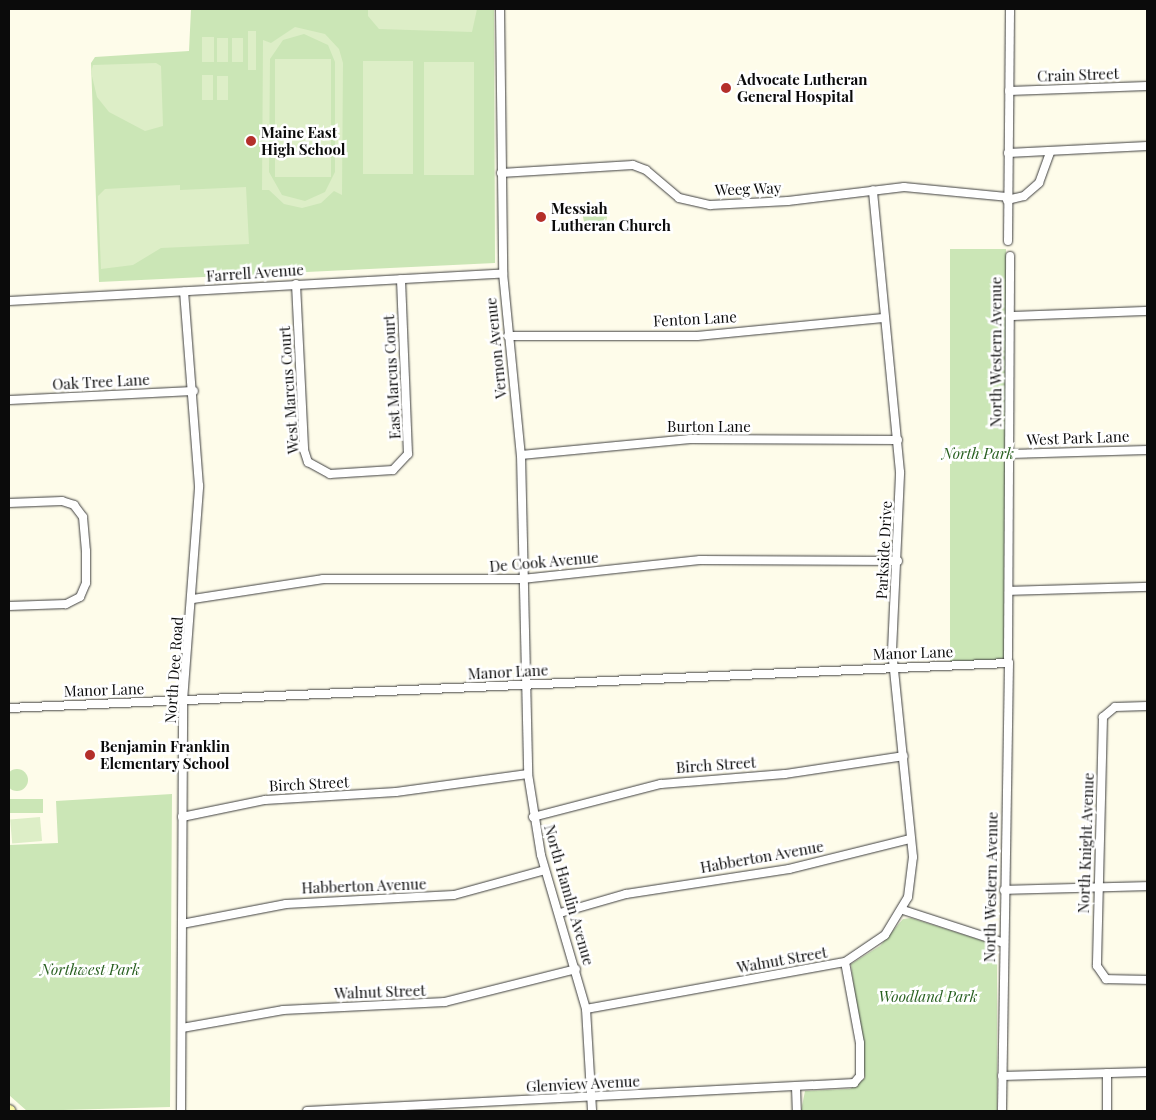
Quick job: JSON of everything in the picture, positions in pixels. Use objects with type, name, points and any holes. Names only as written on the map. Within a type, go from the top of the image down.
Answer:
[{"type":"street","name":"Vernon Avenue","points":[[500,9],[503,273],[521,455],[523,685]]},
{"type":"street","points":[[1008,241],[1010,9]]},
{"type":"street","name":"Crain Street","points":[[1009,91],[1147,86]]},
{"type":"street","points":[[1008,153],[1147,146]]},
{"type":"street","points":[[1007,198],[1024,196],[1039,183],[1050,152]]},
{"type":"street","name":"Weeg Way","points":[[501,173],[633,165],[646,170],[679,198],[710,204],[788,201],[904,187],[1007,198]]},
{"type":"street","name":"Parkside Drive","points":[[873,190],[884,318],[898,440],[898,561],[894,667],[904,756],[912,878],[903,910]]},
{"type":"street","name":"North Western Avenue","points":[[1002,1111],[1009,590],[1010,256]]},
{"type":"street","name":"Farrell Avenue","points":[[9,301],[503,273]]},
{"type":"street","name":"East Marcus Court","points":[[366,472],[393,470],[408,454],[401,279]]},
{"type":"street","name":"West Marcus Court","points":[[296,284],[308,462],[330,474],[366,472]]},
{"type":"street","name":"North Dee Road","points":[[181,1111],[183,701],[193,599],[199,486],[194,391],[184,292]]},
{"type":"street","points":[[1010,316],[1147,312]]},
{"type":"street","name":"Fenton Lane","points":[[508,336],[690,336],[884,318]]},
{"type":"street","name":"Oak Tree Lane","points":[[9,400],[194,391]]},
{"type":"street","name":"Burton Lane","points":[[521,455],[690,439],[898,440]]},
{"type":"street","name":"West Park Lane","points":[[1010,454],[1147,450]]},
{"type":"street","points":[[9,503],[62,500],[74,505],[83,517],[86,551],[86,583],[80,597],[66,604],[9,606]]},
{"type":"street","name":"De Cook Avenue","points":[[193,599],[323,580],[522,580],[700,560],[898,561]]},
{"type":"street","points":[[1009,590],[1147,587]]},
{"type":"street","name":"Manor Lane","points":[[9,708],[1008,661]]},
{"type":"street","name":"North Hamlin Avenue","points":[[523,685],[528,774],[534,817],[545,870],[560,913],[586,1009],[592,1111]]},
{"type":"street","name":"North Knight Avenue","points":[[1147,706],[1107,711],[1102,722],[1100,888],[1100,976],[1114,981],[1147,980]]},
{"type":"street","name":"Birch Street","points":[[534,817],[661,784],[785,774],[904,756]]},
{"type":"street","name":"Birch Street","points":[[182,817],[265,800],[396,792],[528,774]]},
{"type":"street","name":"Habberton Avenue","points":[[560,913],[626,894],[789,870],[910,839]]},
{"type":"street","name":"Habberton Avenue","points":[[182,924],[286,904],[454,895],[545,870]]},
{"type":"street","points":[[1004,890],[1147,886]]},
{"type":"street","points":[[903,910],[1004,943]]},
{"type":"street","name":"Walnut Street","points":[[586,1009],[845,962],[876,944],[903,910]]},
{"type":"street","name":"Glenview Avenue","points":[[307,1111],[386,1109],[796,1087],[858,1080],[860,1043],[845,962]]},
{"type":"street","name":"Walnut Street","points":[[182,1028],[283,1010],[445,1002],[576,969]]},
{"type":"street","points":[[1002,1076],[1147,1072]]},
{"type":"street","points":[[1106,1073],[1106,1111]]},
{"type":"street","points":[[796,1087],[797,1111]]},
{"type":"green space","name":"Maine East High School","points":[[191,9],[494,9],[495,263],[99,282],[91,63],[95,57],[189,51]]},
{"type":"green space","points":[[368,9],[477,9],[472,32],[379,29],[368,16]]},
{"type":"green space","points":[[295,27],[325,34],[339,49],[343,63],[342,195],[334,191],[321,203],[302,208],[284,204],[269,190],[262,190],[263,40],[271,43]],"holes":[[[304,34],[328,45],[335,62],[335,172],[325,192],[305,201],[282,195],[269,172],[270,59],[283,40]]]},
{"type":"green space","points":[[248,31],[256,31],[256,70],[248,70]]},
{"type":"green space","points":[[202,37],[214,37],[214,62],[202,62]]},
{"type":"green space","points":[[217,38],[228,38],[228,62],[217,62]]},
{"type":"green space","points":[[232,38],[243,38],[243,62],[232,62]]},
{"type":"green space","points":[[275,59],[331,59],[331,177],[275,177]]},
{"type":"green space","points":[[363,61],[413,61],[413,174],[363,174]]},
{"type":"green space","points":[[424,62],[474,62],[474,175],[424,175]]},
{"type":"green space","points":[[156,63],[161,66],[163,126],[145,131],[109,112],[97,97],[91,72],[93,65]]},
{"type":"green space","points":[[202,75],[213,75],[213,100],[202,100]]},
{"type":"green space","points":[[217,76],[228,76],[228,100],[217,100]]},
{"type":"green space","points":[[180,185],[180,190],[246,187],[249,244],[161,248],[133,265],[101,269],[98,196],[105,189]]},
{"type":"green space","points":[[595,204],[603,208],[607,216],[603,224],[595,228],[587,224],[583,216],[587,208]]},
{"type":"green space","name":"North Park","points":[[950,249],[1006,249],[1006,661],[950,661]]},
{"type":"green space","points":[[17,769],[25,772],[28,780],[25,788],[17,791],[9,788],[6,780],[9,772]]},
{"type":"green space","name":"Northwest Park","points":[[172,794],[170,1107],[27,1111],[9,1095],[9,845],[58,843],[56,801]]},
{"type":"green space","points":[[9,799],[43,799],[43,813],[9,813]]},
{"type":"green space","points":[[40,817],[42,841],[12,844],[10,820]]},
{"type":"green space","name":"Woodland Park","points":[[911,918],[990,943],[997,950],[997,1111],[801,1111],[805,1091],[850,1089],[865,1078],[851,964],[880,946],[903,919]]},
{"type":"place","name":"Advocate Lutheran General Hospital","points":[[726,88]]},
{"type":"place","name":"Maine East High School","points":[[251,141]]},
{"type":"place","name":"Messiah Lutheran Church","points":[[541,217]]},
{"type":"place","name":"Benjamin Franklin Elementary School","points":[[90,755]]}]
